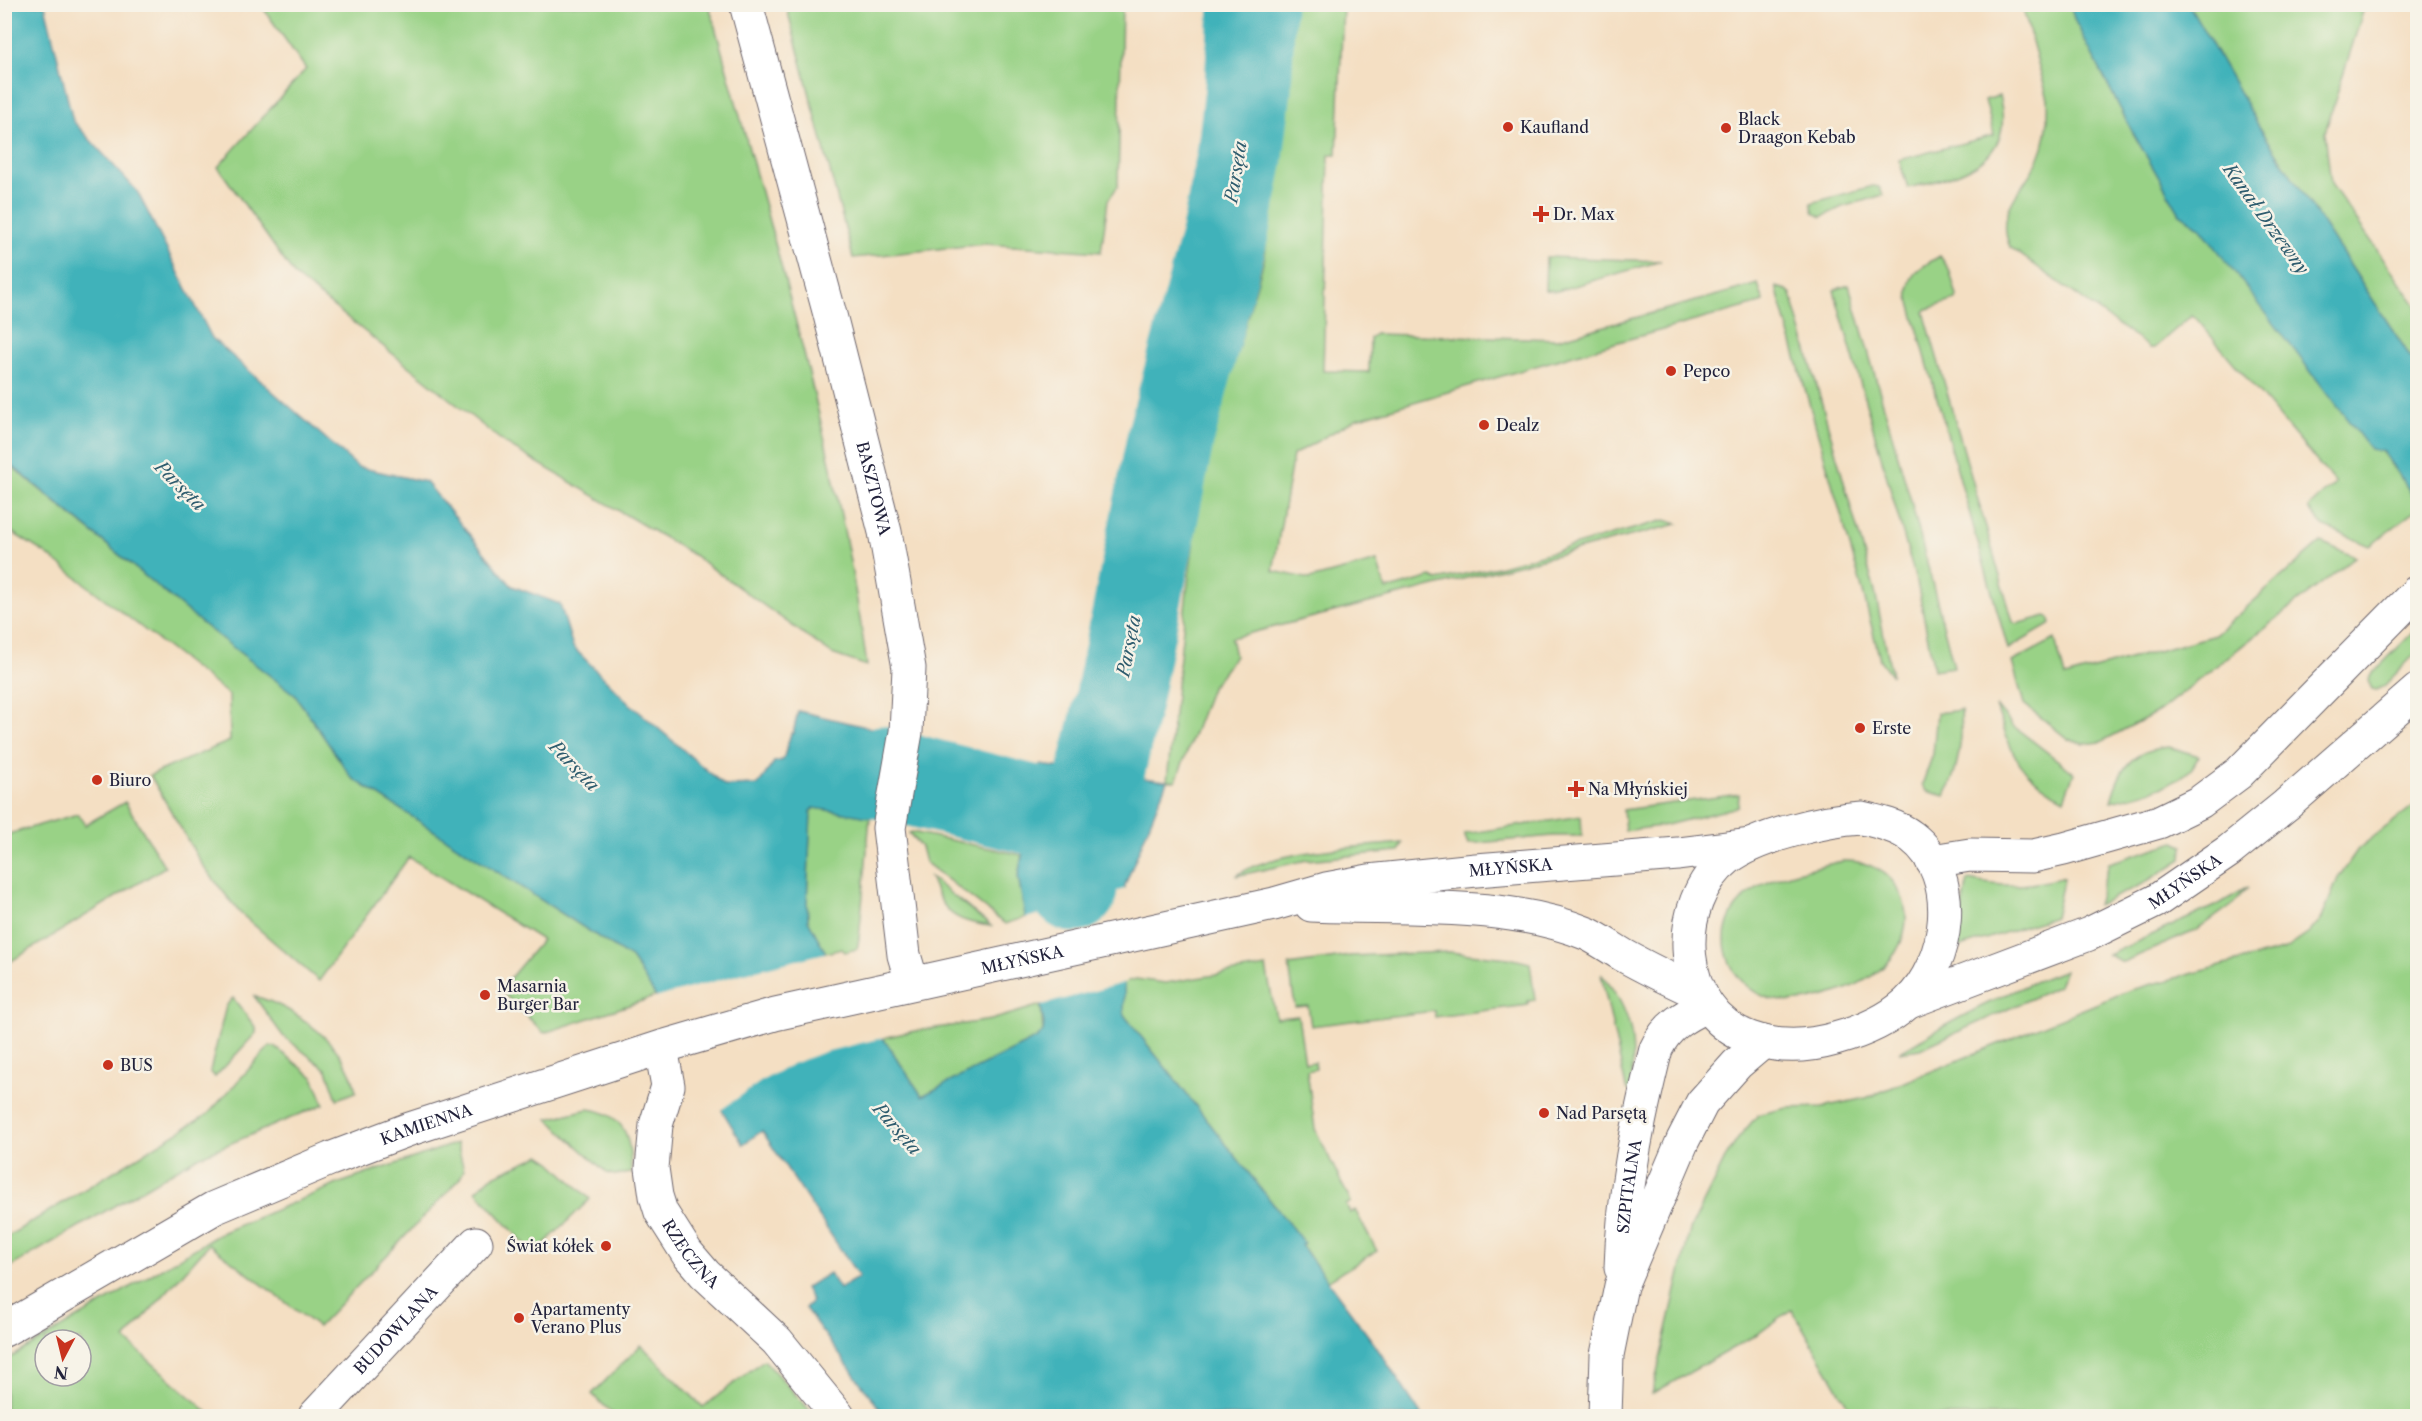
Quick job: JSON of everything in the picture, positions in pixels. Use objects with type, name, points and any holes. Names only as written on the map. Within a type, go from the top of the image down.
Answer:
[{"type":"street","name":"BASZTOWA","points":[[746,4],[829,311],[885,532],[909,668],[906,732],[889,828],[904,955],[912,982]]},
{"type":"street","points":[[1932,861],[1970,855],[2033,856],[2159,822],[2200,802],[2239,773],[2418,591]]},
{"type":"street","name":"MŁYŃSKA","points":[[1907,1003],[2089,934],[2156,902],[2229,851],[2286,805],[2418,690]]},
{"type":"street","points":[[1862,818],[1899,829],[1913,838],[1932,861],[1945,903],[1945,924],[1941,945],[1927,977],[1907,1003],[1876,1024],[1821,1043],[1802,1046],[1763,1042],[1735,1030],[1713,1012],[1704,999],[1693,976],[1688,943],[1694,911],[1707,883],[1720,866],[1750,845],[1821,824],[1842,819],[1862,818]]},
{"type":"street","name":"MŁYŃSKA","points":[[876,990],[1370,881],[1678,854],[1750,845]]},
{"type":"street","name":"MŁYŃSKA","points":[[1274,904],[1461,910],[1514,915],[1588,934],[1704,999]]},
{"type":"street","name":"KAMIENNA","points":[[4,1330],[214,1208],[330,1159],[408,1130],[663,1047],[764,1017],[876,990]]},
{"type":"street","name":"SZPITALNA","points":[[1605,1416],[1607,1355],[1621,1286],[1625,1195],[1638,1122],[1656,1049],[1661,1038],[1680,1018],[1704,999]]},
{"type":"street","name":"SZPITALNA","points":[[1621,1286],[1683,1140],[1702,1103],[1737,1064],[1763,1042]]},
{"type":"street","name":"RZECZNA","points":[[663,1047],[668,1086],[656,1125],[652,1168],[656,1196],[662,1212],[687,1253],[705,1274],[777,1341],[838,1416]]},
{"type":"street","name":"BUDOWLANA","points":[[315,1416],[476,1243]]},
{"type":"green space","points":[[261,5],[709,5],[799,333],[819,415],[838,498],[867,666],[832,654],[692,554],[506,444],[295,276],[218,167],[306,69]]},
{"type":"green space","points":[[786,5],[1122,5],[1118,186],[1108,200],[1101,252],[985,244],[853,258]]},
{"type":"green space","points":[[1286,5],[1343,5],[1337,155],[1329,155],[1323,371],[1369,372],[1370,338],[1375,334],[1558,339],[1758,284],[1764,302],[1604,346],[1356,419],[1293,455],[1273,571],[1310,579],[1377,561],[1386,590],[1431,577],[1437,580],[1498,567],[1665,520],[1678,524],[1231,638],[1235,656],[1211,688],[1176,781],[1167,781],[1187,590],[1201,490],[1217,423],[1265,256],[1282,87]]},
{"type":"green space","points":[[2022,5],[2070,5],[2075,21],[2133,133],[2180,214],[2200,227],[2382,452],[2417,501],[2417,509],[2370,546],[2323,526],[2309,510],[2309,507],[2335,483],[2195,317],[2192,315],[2154,348],[2150,348],[2010,247],[2006,234],[2008,210],[2042,151],[2048,114],[2048,99]]},
{"type":"green space","points":[[2189,5],[2365,5],[2325,132],[2331,184],[2417,306],[2417,367],[2260,128]]},
{"type":"green space","points":[[1999,96],[2003,119],[2000,137],[1991,151],[1979,163],[1963,171],[1908,188],[1899,160],[1994,135],[1985,100]]},
{"type":"green space","points":[[1873,186],[1879,187],[1883,195],[1842,207],[1822,217],[1814,213],[1811,203]]},
{"type":"green space","points":[[1940,256],[1949,269],[1957,296],[1956,300],[1924,312],[2013,622],[2017,624],[2046,616],[2049,617],[2051,624],[2008,649],[1909,299],[1912,277],[1921,268]]},
{"type":"green space","points":[[1546,257],[1661,261],[1557,291],[1545,290]]},
{"type":"green space","points":[[1849,285],[1911,501],[1954,667],[1934,670],[1918,587],[1834,290]]},
{"type":"green space","points":[[1776,287],[1787,290],[1791,294],[1875,592],[1892,676],[1880,660],[1863,592]]},
{"type":"green space","points":[[4,460],[204,625],[295,695],[352,778],[631,958],[657,996],[544,1033],[500,990],[542,940],[409,857],[319,981],[239,912],[201,863],[150,775],[230,741],[229,695],[45,553],[5,528]]},
{"type":"green space","points":[[2321,542],[2355,557],[2159,711],[2101,742],[2083,744],[2068,739],[2024,704],[2012,662],[2055,639],[2065,677],[2215,635]]},
{"type":"green space","points":[[2417,628],[2417,652],[2384,686],[2377,690],[2372,689],[2368,681],[2371,675]]},
{"type":"green space","points":[[1996,706],[2012,725],[2074,773],[2064,799],[2036,781],[2018,761]]},
{"type":"green space","points":[[1961,710],[1959,754],[1950,786],[1945,796],[1926,791],[1922,785],[1933,754],[1937,713]]},
{"type":"green space","points":[[2169,747],[2199,756],[2191,769],[2175,781],[2153,790],[2111,801],[2119,779],[2130,762],[2146,752]]},
{"type":"green space","points":[[1739,794],[1738,807],[1667,825],[1625,831],[1623,810]]},
{"type":"green space","points":[[125,802],[165,867],[5,965],[5,835],[78,814],[85,825]]},
{"type":"green space","points":[[2417,803],[2417,1416],[1854,1416],[1792,1309],[1759,1333],[1652,1394],[1690,1230],[1727,1155],[1758,1115],[1787,1108],[1822,1107],[1866,1098],[2130,990],[2286,949],[2309,933],[2322,918],[2338,878],[2358,849]]},
{"type":"green space","points":[[814,808],[870,817],[857,949],[845,952],[842,949],[826,953],[808,920],[811,811]]},
{"type":"green space","points":[[1581,816],[1582,836],[1553,836],[1468,844],[1464,834]]},
{"type":"green space","points":[[909,833],[1022,855],[1018,876],[1026,917],[1005,924],[925,862],[921,847]]},
{"type":"green space","points":[[2175,842],[2183,846],[2182,859],[2141,885],[2097,905],[2109,863]]},
{"type":"green space","points":[[1403,843],[1399,851],[1307,860],[1236,876],[1252,867],[1293,855]]},
{"type":"green space","points":[[1843,861],[1863,863],[1879,870],[1892,880],[1901,894],[1905,910],[1905,927],[1900,944],[1890,960],[1877,972],[1856,985],[1813,999],[1782,1001],[1765,997],[1750,988],[1738,977],[1725,947],[1726,931],[1731,915],[1742,900],[1763,885],[1789,874]]},
{"type":"green space","points":[[930,877],[991,926],[967,922],[951,913],[940,899]]},
{"type":"green space","points":[[2064,877],[2055,917],[1954,949],[1968,880],[2016,885]]},
{"type":"green space","points":[[2248,887],[2233,904],[2197,930],[2123,962],[2108,955],[2221,903]]},
{"type":"green space","points":[[1449,952],[1509,958],[1530,963],[1535,1000],[1528,1001],[1528,1005],[1435,1017],[1434,1011],[1311,1026],[1308,1006],[1295,1007],[1289,965],[1350,956]]},
{"type":"green space","points":[[1266,967],[1276,1018],[1298,1016],[1305,1063],[1315,1062],[1316,1069],[1307,1071],[1315,1129],[1351,1202],[1346,1205],[1350,1213],[1355,1210],[1377,1251],[1327,1281],[1301,1244],[1303,1242],[1124,1015],[1124,982],[1136,979],[1165,983]]},
{"type":"green space","points":[[2065,970],[2059,986],[1920,1049],[1899,1052],[1980,1007]]},
{"type":"green space","points":[[1601,974],[1620,1001],[1630,1028],[1633,1058],[1630,1091],[1626,1088]]},
{"type":"green space","points":[[254,996],[287,1010],[318,1031],[343,1059],[356,1092],[337,1099],[327,1070],[283,1036]]},
{"type":"green space","points":[[233,998],[256,1028],[256,1033],[215,1077],[210,1071],[226,1006]]},
{"type":"green space","points":[[1041,1005],[1043,1032],[1037,1038],[922,1096],[883,1038],[991,1020]]},
{"type":"green space","points":[[270,1046],[275,1047],[313,1077],[324,1104],[196,1158],[5,1270],[5,1238],[208,1114]]},
{"type":"green space","points":[[588,1109],[611,1116],[624,1130],[630,1150],[631,1173],[614,1175],[607,1173],[548,1119]]},
{"type":"green space","points":[[457,1143],[464,1170],[459,1180],[318,1327],[209,1244],[125,1339],[212,1416],[5,1416],[5,1361],[33,1344],[33,1388],[93,1388],[93,1328],[61,1328],[223,1232],[340,1183]]},
{"type":"green space","points":[[540,1155],[551,1162],[590,1199],[534,1254],[476,1191],[491,1177]]},
{"type":"green space","points":[[641,1345],[703,1407],[764,1360],[815,1416],[615,1416],[592,1394]]},
{"type":"water","points":[[4,5],[45,5],[73,121],[137,191],[212,338],[358,467],[426,482],[512,586],[560,604],[573,647],[629,703],[725,786],[758,785],[774,762],[783,760],[791,733],[793,734],[798,711],[884,731],[869,817],[814,808],[811,811],[808,920],[826,953],[922,1096],[1037,1038],[1043,1032],[1044,1024],[1018,876],[1041,765],[1167,781],[1125,885],[1124,1015],[1304,1243],[1301,1245],[1375,1345],[1422,1416],[885,1416],[805,1308],[812,1301],[805,1288],[829,1273],[839,1289],[859,1277],[762,1131],[743,1144],[631,958],[352,778],[295,695],[204,625],[5,460]]},
{"type":"water","name":"Kanał Drzewny","points":[[2070,5],[2189,5],[2260,128],[2417,367],[2417,501],[2383,452],[2370,449],[2200,227],[2180,214],[2133,133],[2075,21]]},
{"type":"pier","points":[[1128,888],[1127,982],[1038,1006],[1023,919]]},
{"type":"pier","points":[[829,952],[886,1037],[824,1052],[792,1064],[763,1080],[718,1112],[655,998]]},
{"type":"waterway","name":"Parsęta","points":[[1074,889],[1074,874],[1118,701],[1171,435],[1225,233],[1240,157],[1248,89],[1252,4]]},
{"type":"waterway","points":[[881,751],[1036,791]]},
{"type":"waterway","points":[[873,792],[1028,829]]},
{"type":"place","name":"Kaufland","points":[[1508,127]]},
{"type":"place","name":"Black Draagon Kebab","points":[[1726,128]]},
{"type":"place","name":"Dr. Max","points":[[1541,214]]},
{"type":"place","name":"Pepco","points":[[1671,371]]},
{"type":"place","name":"Dealz","points":[[1484,425]]},
{"type":"place","name":"Erste","points":[[1860,728]]},
{"type":"place","name":"Biuro","points":[[97,780]]},
{"type":"place","name":"Na Młyńskiej","points":[[1576,789]]},
{"type":"place","name":"Masarnia Burger Bar","points":[[485,995]]},
{"type":"place","name":"BUS","points":[[108,1065]]},
{"type":"place","name":"Nad Parsętą","points":[[1544,1113]]},
{"type":"place","name":"Świat kółek","points":[[606,1246]]},
{"type":"place","name":"Apartamenty Verano Plus","points":[[519,1318]]}]
